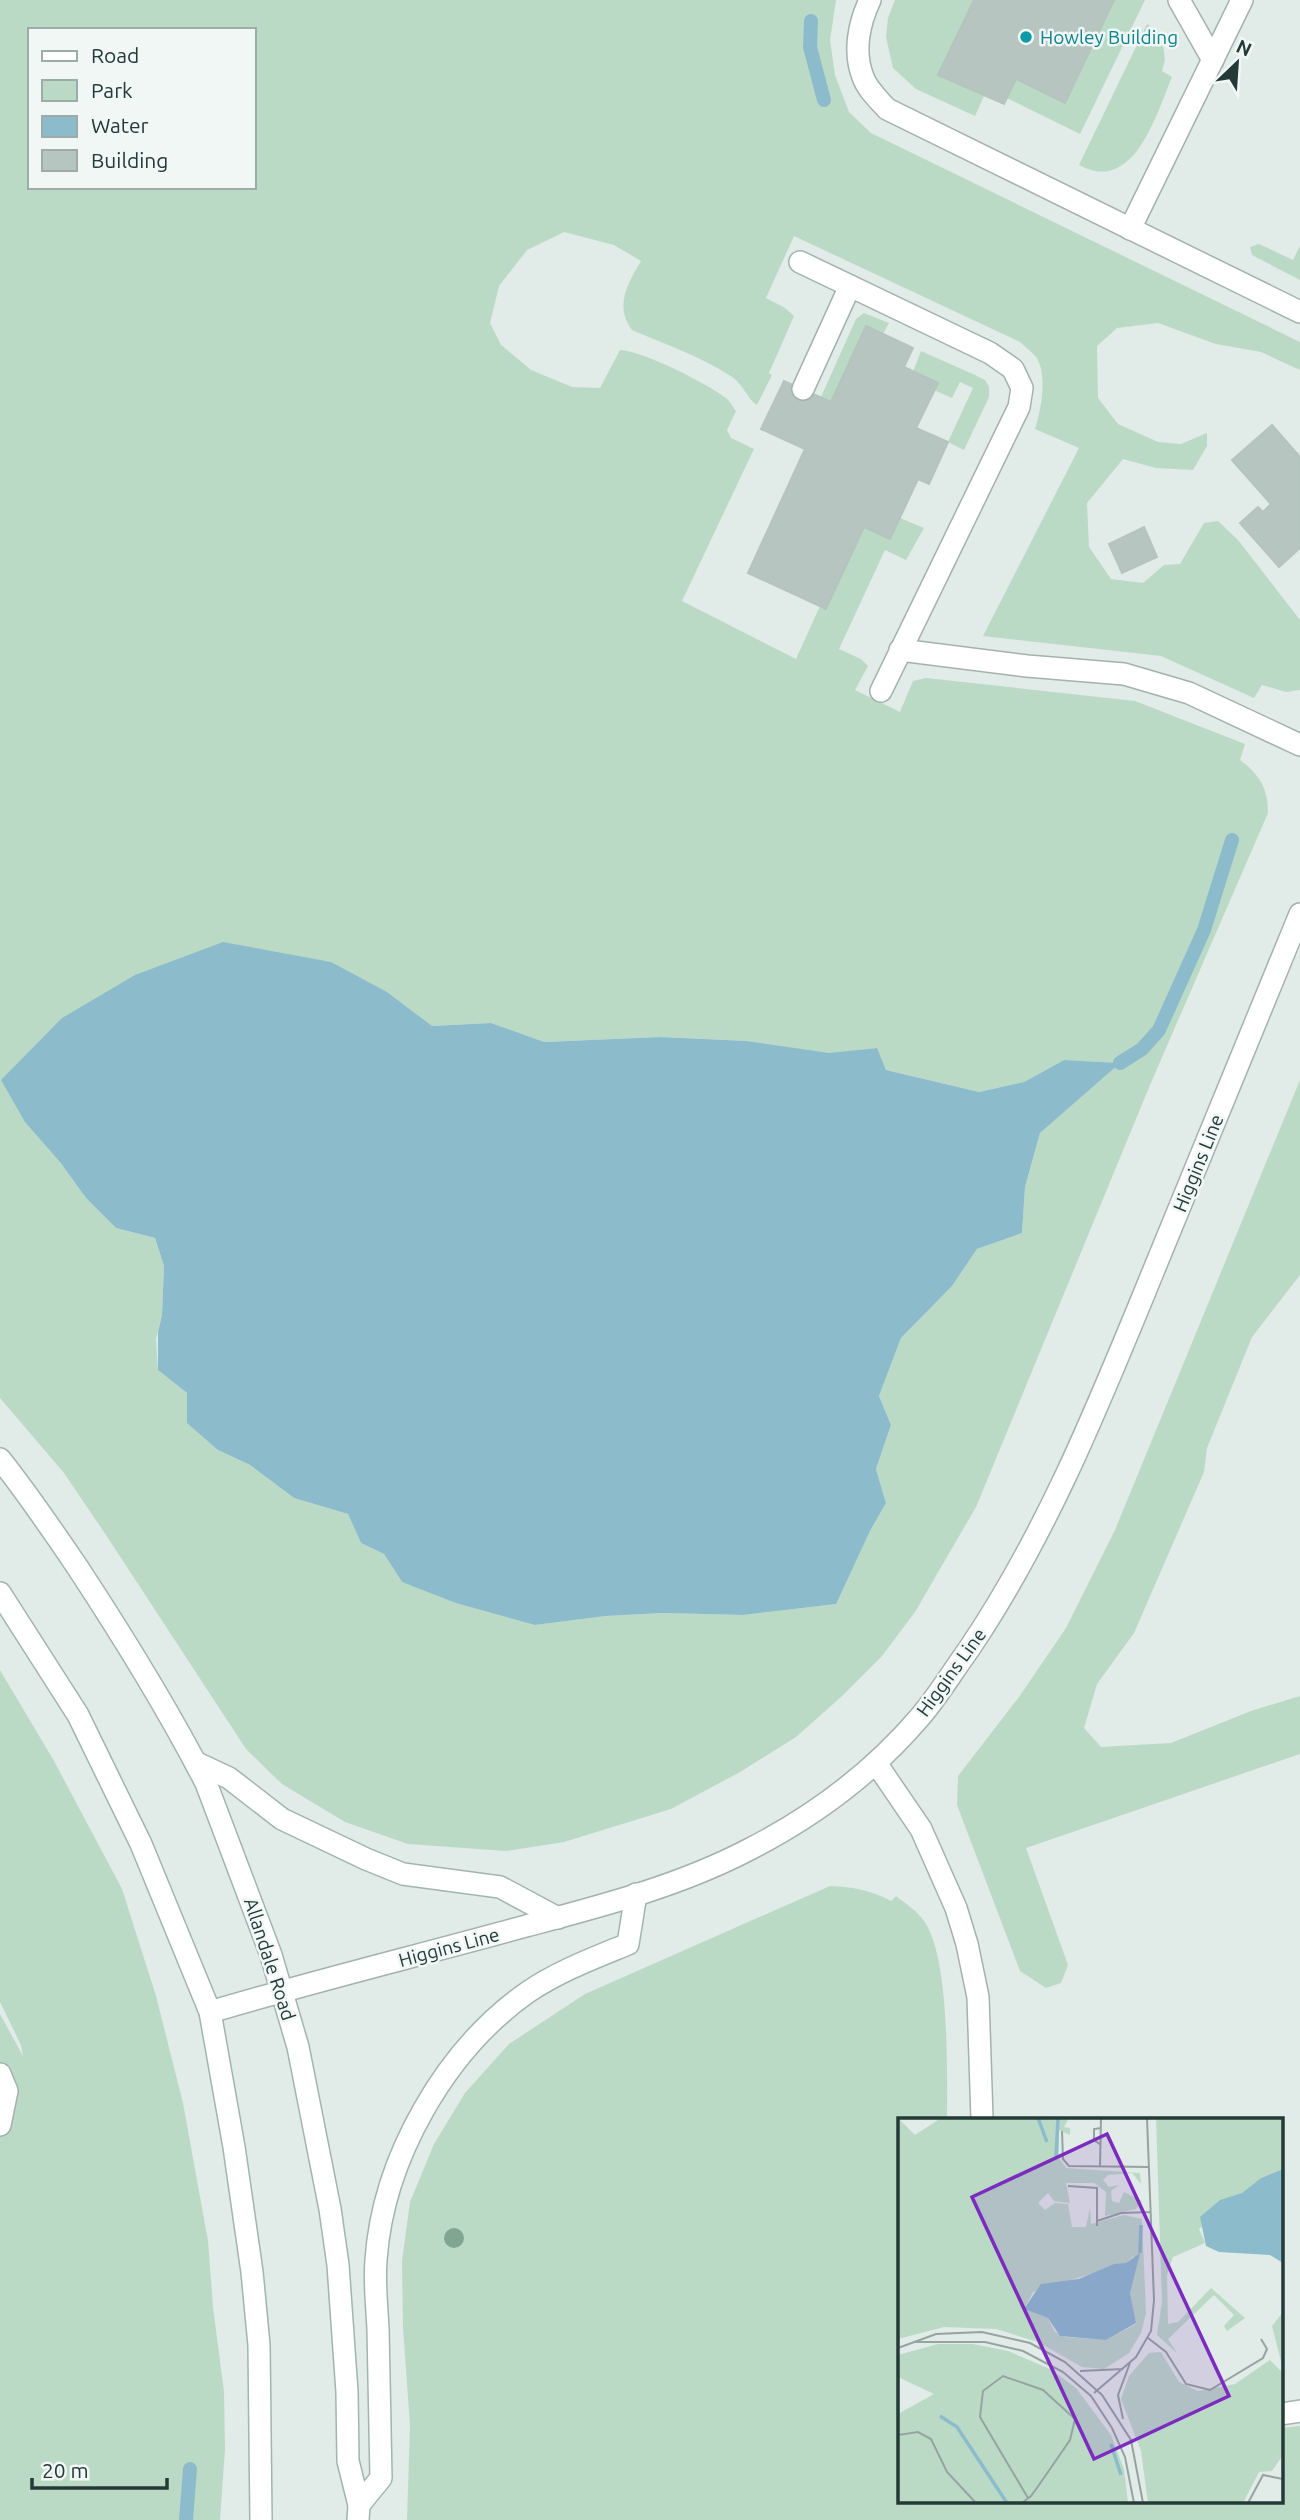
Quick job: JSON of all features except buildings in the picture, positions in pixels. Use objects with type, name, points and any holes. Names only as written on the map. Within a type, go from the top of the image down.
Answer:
[{"type":"main road","points":[[870,0],[858,29],[863,78],[887,110],[1300,312]]},
{"type":"main road","points":[[1180,0],[1213,60]]},
{"type":"main road","points":[[1130,229],[1242,0]]},
{"type":"main road","points":[[800,262],[990,353],[1013,369],[1022,388],[1019,407],[881,691]]},
{"type":"main road","points":[[803,389],[850,286]]},
{"type":"main road","points":[[901,650],[1027,666],[1124,674],[1189,694],[1300,745]]},
{"type":"main road","name":"Higgins Line","points":[[209,2012],[558,1918],[636,1895],[707,1869],[747,1851],[826,1803],[876,1763],[922,1715],[984,1627],[1033,1544],[1135,1315],[1300,914]]},
{"type":"main road","name":"Allandale Road","points":[[0,1459],[61,1543],[128,1643],[195,1762],[225,1830],[283,1992],[298,2047],[338,2265],[346,2378],[348,2461],[358,2513]]},
{"type":"main road","points":[[0,1593],[84,1727],[141,1844],[209,2012],[234,2147],[254,2296],[260,2385],[261,2520]]},
{"type":"main road","points":[[195,1762],[229,1777],[282,1819],[366,1859],[403,1874],[500,1887],[558,1918]]},
{"type":"main road","points":[[876,1763],[921,1829],[956,1908],[967,1944],[978,1997],[982,2118]]},
{"type":"main road","points":[[358,2513],[381,2478],[376,2262],[380,2225],[390,2183],[403,2153],[425,2107],[447,2071],[472,2042],[527,1993],[556,1975],[628,1944],[636,1895]]},
{"type":"main road","points":[[0,2074],[7,2091],[0,2125]]},
{"type":"main road","points":[[1282,2414],[1300,2412]]},
{"type":"green space","points":[[0,0],[836,0],[830,40],[835,75],[849,112],[871,133],[1300,342],[1300,370],[1261,352],[1216,344],[1158,323],[1117,328],[1097,346],[1098,398],[1118,424],[1158,442],[1181,444],[1207,433],[1207,446],[1193,470],[1156,468],[1123,459],[1087,503],[1089,547],[1111,579],[1143,583],[1164,565],[1180,564],[1204,523],[1218,521],[1238,540],[1300,620],[1300,690],[1286,692],[1262,685],[1254,698],[1161,656],[983,636],[1079,448],[1035,429],[1041,402],[1042,373],[1036,357],[1020,342],[794,236],[766,298],[794,316],[769,373],[772,375],[757,405],[736,380],[720,370],[632,330],[624,312],[625,295],[641,261],[614,245],[564,232],[527,250],[499,286],[490,323],[501,345],[531,370],[572,387],[600,388],[620,350],[630,352],[704,384],[726,398],[736,411],[727,430],[731,438],[754,449],[682,601],[796,659],[820,606],[827,609],[864,527],[890,539],[900,518],[924,528],[906,560],[885,550],[839,649],[861,659],[868,666],[855,690],[900,712],[913,681],[926,678],[1135,701],[1245,744],[1240,760],[1257,776],[1266,796],[1268,813],[1150,1085],[976,1507],[915,1612],[882,1656],[841,1697],[796,1737],[740,1772],[671,1809],[564,1842],[506,1851],[408,1844],[345,1822],[282,1784],[246,1749],[64,1473],[0,1398]],"holes":[[[387,992],[431,1026],[491,1023],[543,1042],[660,1037],[747,1041],[829,1054],[876,1048],[886,1070],[979,1092],[1024,1082],[1064,1060],[1119,1063],[1040,1133],[1025,1187],[1022,1233],[977,1249],[952,1286],[901,1338],[879,1396],[891,1425],[876,1469],[886,1503],[835,1604],[743,1615],[663,1613],[606,1616],[535,1625],[402,1582],[384,1554],[361,1543],[348,1514],[294,1498],[250,1465],[218,1450],[187,1393],[158,1370],[156,1339],[162,1315],[164,1266],[155,1238],[116,1228],[86,1198],[60,1162]]]},
{"type":"green space","points":[[895,0],[974,0],[938,75],[984,96],[975,116],[916,89],[893,68],[886,37],[888,18]]},
{"type":"green space","points":[[1114,0],[1145,0],[1080,134],[1007,98],[1016,79],[1065,102]]},
{"type":"green space","points":[[1147,24],[1162,37],[1165,60],[1162,71],[1172,77],[1150,129],[1128,160],[1114,169],[1098,171],[1079,165]]},
{"type":"green space","points":[[1259,244],[1293,260],[1300,246],[1300,280],[1252,255],[1250,247]]},
{"type":"green space","points":[[864,313],[889,323],[883,334],[866,326],[831,402],[821,397],[856,319]]},
{"type":"green space","points":[[921,351],[985,380],[989,387],[989,397],[964,450],[948,442],[973,388],[960,382],[952,398],[934,390],[913,372]]},
{"type":"green space","points":[[1300,1080],[1300,1275],[1252,1337],[1207,1448],[1204,1472],[1134,1633],[1097,1684],[1084,1728],[1101,1747],[1171,1743],[1251,1711],[1300,1696],[1300,1754],[1026,1848],[1068,1965],[1061,1983],[1046,1988],[1020,1971],[957,1805],[958,1776],[1019,1697],[1066,1628],[1115,1530]]},
{"type":"green space","points":[[0,1670],[54,1761],[122,1889],[156,1996],[183,2103],[208,2241],[224,2392],[225,2449],[220,2520],[0,2520],[0,2014],[23,2056],[21,2045],[0,2002]]},
{"type":"green space","points":[[830,1886],[862,1890],[891,1901],[896,1896],[924,1921],[932,1938],[943,1988],[947,2045],[947,2118],[898,2118],[898,2502],[1282,2502],[1282,2428],[1300,2426],[1300,2520],[407,2520],[410,2425],[403,2328],[402,2261],[410,2202],[434,2144],[465,2093],[509,2044],[585,1994]]},
{"type":"water","points":[[223,942],[331,962],[387,992],[432,1026],[491,1023],[544,1042],[660,1037],[747,1041],[829,1053],[877,1048],[886,1070],[979,1092],[1024,1082],[1064,1060],[1120,1063],[1040,1133],[1025,1187],[1022,1233],[977,1249],[952,1286],[901,1338],[879,1396],[891,1425],[876,1469],[886,1503],[836,1604],[743,1615],[663,1613],[606,1616],[535,1625],[456,1603],[402,1582],[384,1554],[361,1543],[348,1514],[294,1498],[250,1465],[218,1450],[187,1423],[187,1393],[158,1370],[158,1332],[162,1315],[164,1266],[155,1238],[116,1228],[86,1198],[60,1162],[25,1122],[1,1080],[62,1018],[135,975]]},
{"type":"waterway","points":[[811,21],[810,47],[824,100]]},
{"type":"waterway","points":[[1120,1063],[1142,1049],[1159,1030],[1204,930],[1232,840]]},
{"type":"waterway","points":[[186,2520],[190,2469]]},
{"type":"place","name":"Howley Building","points":[[1026,37]]}]
